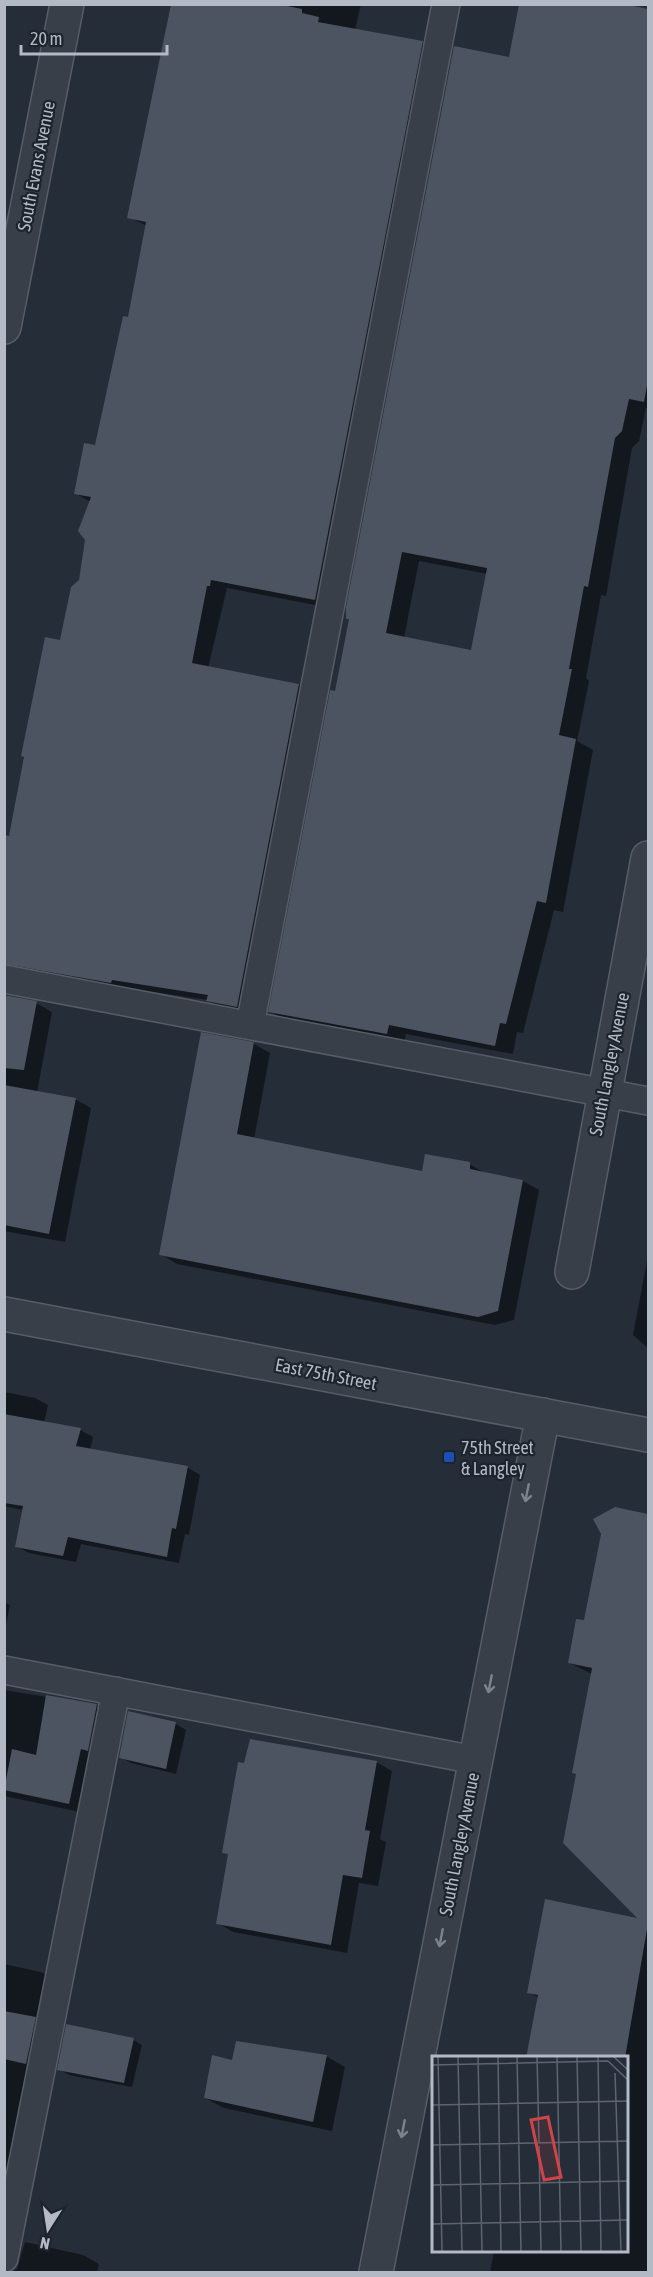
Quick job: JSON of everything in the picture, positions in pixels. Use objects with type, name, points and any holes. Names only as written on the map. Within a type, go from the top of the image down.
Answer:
[{"type":"street","name":"South Evans Avenue","points":[[4,327],[67,4]]},
{"type":"street","name":"South Langley Avenue","points":[[572,1272],[648,858]]},
{"type":"street","name":"East 75th Street","points":[[4,1314],[648,1435]]},
{"type":"street","name":"South Langley Avenue","points":[[376,2272],[543,1415]]},
{"type":"lane","points":[[250,1026],[446,4]]},
{"type":"lane","points":[[4,979],[648,1101]]},
{"type":"lane","points":[[4,1670],[475,1760]]},
{"type":"lane","points":[[4,2258],[116,1691]]},
{"type":"building","points":[[171,4],[277,4],[302,9],[302,13],[319,17],[318,22],[423,41],[315,600],[211,580],[210,586],[207,586],[192,663],[299,684],[237,1007],[206,1001],[208,995],[112,980],[111,983],[4,964],[4,835],[9,836],[24,757],[21,756],[45,637],[60,640],[71,587],[79,580],[85,540],[78,531],[91,497],[74,494],[84,443],[95,445],[123,316],[128,317],[146,222],[127,218]]},
{"type":"building","points":[[519,4],[624,4],[648,9],[648,380],[644,402],[629,399],[622,431],[615,438],[588,587],[584,586],[569,669],[572,669],[559,735],[576,739],[546,903],[537,901],[506,1024],[500,1023],[495,1046],[389,1025],[387,1034],[268,1012],[330,690],[335,691],[349,619],[346,619],[346,607],[454,46],[509,57]],"holes":[[[402,552],[487,568],[471,650],[386,633]]]},
{"type":"building","points":[[4,995],[37,1001],[24,1070],[4,1068]]},
{"type":"building","points":[[201,1032],[254,1042],[237,1134],[422,1171],[425,1154],[470,1162],[470,1169],[523,1180],[498,1311],[478,1317],[159,1255]]},
{"type":"building","points":[[4,1085],[76,1098],[49,1234],[4,1225]]},
{"type":"building","points":[[4,1414],[81,1428],[76,1446],[188,1466],[176,1529],[172,1528],[167,1557],[68,1537],[63,1556],[15,1547],[23,1506],[4,1503]]},
{"type":"building","points":[[615,1507],[648,1514],[648,1931],[647,1929],[625,2056],[526,2056],[538,1995],[527,1993],[545,1899],[637,1918],[563,1843],[576,1774],[572,1773],[592,1668],[568,1663],[576,1619],[584,1620],[601,1534],[593,1519]]},
{"type":"building","points":[[46,1695],[97,1704],[88,1751],[81,1749],[69,1804],[4,1790],[12,1749],[36,1755]]},
{"type":"building","points":[[128,1711],[176,1722],[166,1769],[119,1758]]},
{"type":"building","points":[[250,1739],[377,1761],[365,1830],[370,1831],[362,1878],[343,1875],[331,1945],[216,1924],[228,1854],[222,1853],[238,1762],[244,1763]]},
{"type":"building","points":[[4,2011],[36,2017],[26,2064],[4,2059]]},
{"type":"building","points":[[66,2024],[134,2038],[124,2083],[57,2070]]},
{"type":"building","points":[[236,2041],[327,2055],[313,2122],[204,2098],[212,2055],[232,2060]]},
{"type":"place","name":"75th Street & Langley","points":[[449,1457]]}]
